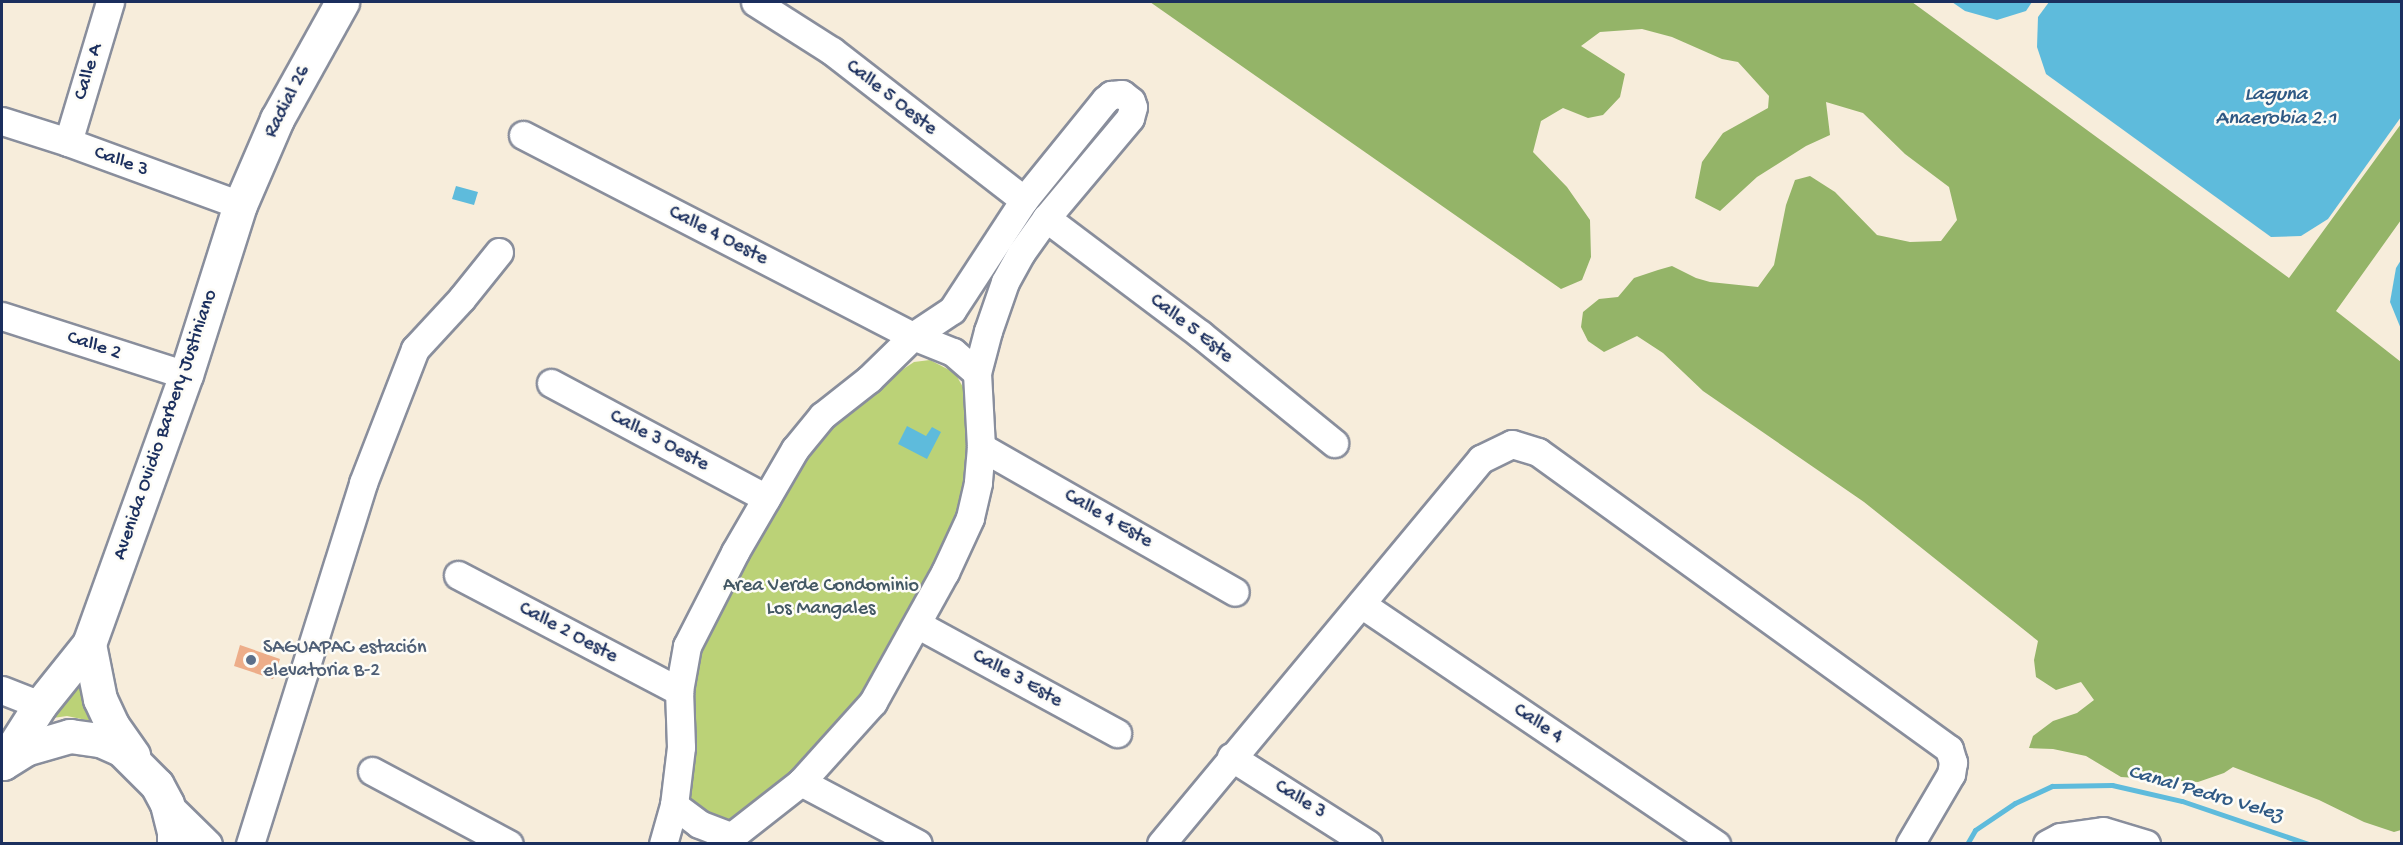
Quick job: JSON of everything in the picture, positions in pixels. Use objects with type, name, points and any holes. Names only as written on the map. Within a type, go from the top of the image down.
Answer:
[{"type":"main road","name":"Radial 26","points":[[240,206],[277,119],[342,2]]},
{"type":"main road","name":"Avenida Ovidio Barbery Justiniano","points":[[2,764],[40,705],[89,644],[186,375],[240,206]]},
{"type":"main road","points":[[89,644],[100,699],[112,725],[142,768],[157,785],[167,804],[174,843]]},
{"type":"main road","points":[[2,764],[25,749],[70,736],[100,740],[122,750],[142,768]]},
{"type":"street","name":"Calle A","points":[[68,142],[110,2]]},
{"type":"street","name":"Calle 5 Oeste","points":[[755,2],[832,51],[1024,200]]},
{"type":"street","points":[[663,843],[674,805],[681,747],[679,691],[687,646],[701,615],[795,449],[822,416],[869,378],[913,336],[952,310],[1024,200],[1105,100],[1116,94],[1127,97],[1133,107],[1130,118],[1046,218],[1021,253],[1005,282],[988,331],[977,373],[981,447],[978,483],[970,518],[959,546],[873,702],[801,782],[726,840],[699,824],[674,805]]},
{"type":"street","name":"Calle 3","points":[[2,121],[68,142],[240,206]]},
{"type":"street","name":"Calle 4 Oeste","points":[[524,135],[913,336],[953,352],[977,373]]},
{"type":"street","name":"Calle 5 Este","points":[[1046,218],[1200,334],[1334,443]]},
{"type":"street","points":[[250,843],[363,483],[415,348],[462,298],[499,252]]},
{"type":"street","points":[[952,310],[988,331]]},
{"type":"street","name":"Calle 2","points":[[3,321],[186,375]]},
{"type":"street","name":"Calle 3 Oeste","points":[[551,383],[766,498]]},
{"type":"street","points":[[1161,843],[1481,459],[1512,444],[1538,452],[1949,749],[1953,762],[1951,774],[1910,843]]},
{"type":"street","name":"Calle 4 Este","points":[[981,447],[1235,592]]},
{"type":"street","name":"Calle 2 Oeste","points":[[458,575],[679,691]]},
{"type":"street","name":"Calle 4","points":[[1361,604],[1716,843]]},
{"type":"street","name":"Calle 3 Este","points":[[917,624],[1117,734]]},
{"type":"street","points":[[2,690],[40,705]]},
{"type":"street","name":"Calle 3","points":[[1231,757],[1368,843]]},
{"type":"street","points":[[372,771],[509,843]]},
{"type":"street","points":[[801,782],[918,843]]},
{"type":"street","points":[[167,804],[208,843]]},
{"type":"street","points":[[2047,843],[2060,837],[2103,831],[2146,843]]},
{"type":"green space","points":[[1150,2],[1912,2],[2289,278],[2401,124],[2401,220],[2336,311],[2401,362],[2401,830],[2394,832],[2364,822],[2319,800],[2233,767],[2224,773],[2198,782],[2121,777],[2086,756],[2053,749],[2029,748],[2033,736],[2053,721],[2077,713],[2094,700],[2081,682],[2056,690],[2036,677],[2034,660],[2038,641],[1864,502],[1703,391],[1663,353],[1637,336],[1604,352],[1588,341],[1581,327],[1583,312],[1599,299],[1618,297],[1634,278],[1658,270],[1672,266],[1710,282],[1758,287],[1774,265],[1786,205],[1795,180],[1810,176],[1835,192],[1877,235],[1910,242],[1941,241],[1957,220],[1949,187],[1905,154],[1863,113],[1826,102],[1830,135],[1806,146],[1757,177],[1720,211],[1695,198],[1702,162],[1723,133],[1768,108],[1769,96],[1738,62],[1722,59],[1672,37],[1642,29],[1600,32],[1581,46],[1625,74],[1620,97],[1603,115],[1588,118],[1563,108],[1541,121],[1533,152],[1567,187],[1590,220],[1591,257],[1582,280],[1561,289]]},
{"type":"green space","name":"Area Verde Condominio Los Mangales","points":[[930,360],[955,373],[964,389],[969,436],[965,484],[952,526],[928,582],[855,705],[795,772],[729,822],[709,816],[690,803],[685,788],[691,690],[717,603],[798,457],[852,403],[914,362]]},
{"type":"green space","points":[[76,675],[91,721],[67,716],[46,719]]},
{"type":"water","points":[[1952,2],[2032,2],[2026,11],[1997,20],[1965,11]]},
{"type":"water","name":"Laguna Anaerobia 2.1","points":[[2049,2],[2401,2],[2401,117],[2328,219],[2301,236],[2271,237],[2046,74],[2037,47],[2038,17]]},
{"type":"water","points":[[456,186],[478,192],[474,205],[452,199]]},
{"type":"water","points":[[2401,260],[2401,329],[2390,302],[2396,268]]},
{"type":"water","points":[[907,426],[926,436],[932,427],[941,432],[927,459],[898,444]]},
{"type":"building","points":[[240,645],[280,659],[273,679],[234,666]]},
{"type":"waterway","name":"Canal Pedro Velez","points":[[1967,844],[1975,830],[2015,803],[2052,786],[2112,785],[2182,801],[2308,844]]},
{"type":"place","name":"SAGUAPAC estación elevatoria B-2","points":[[251,660]]}]
